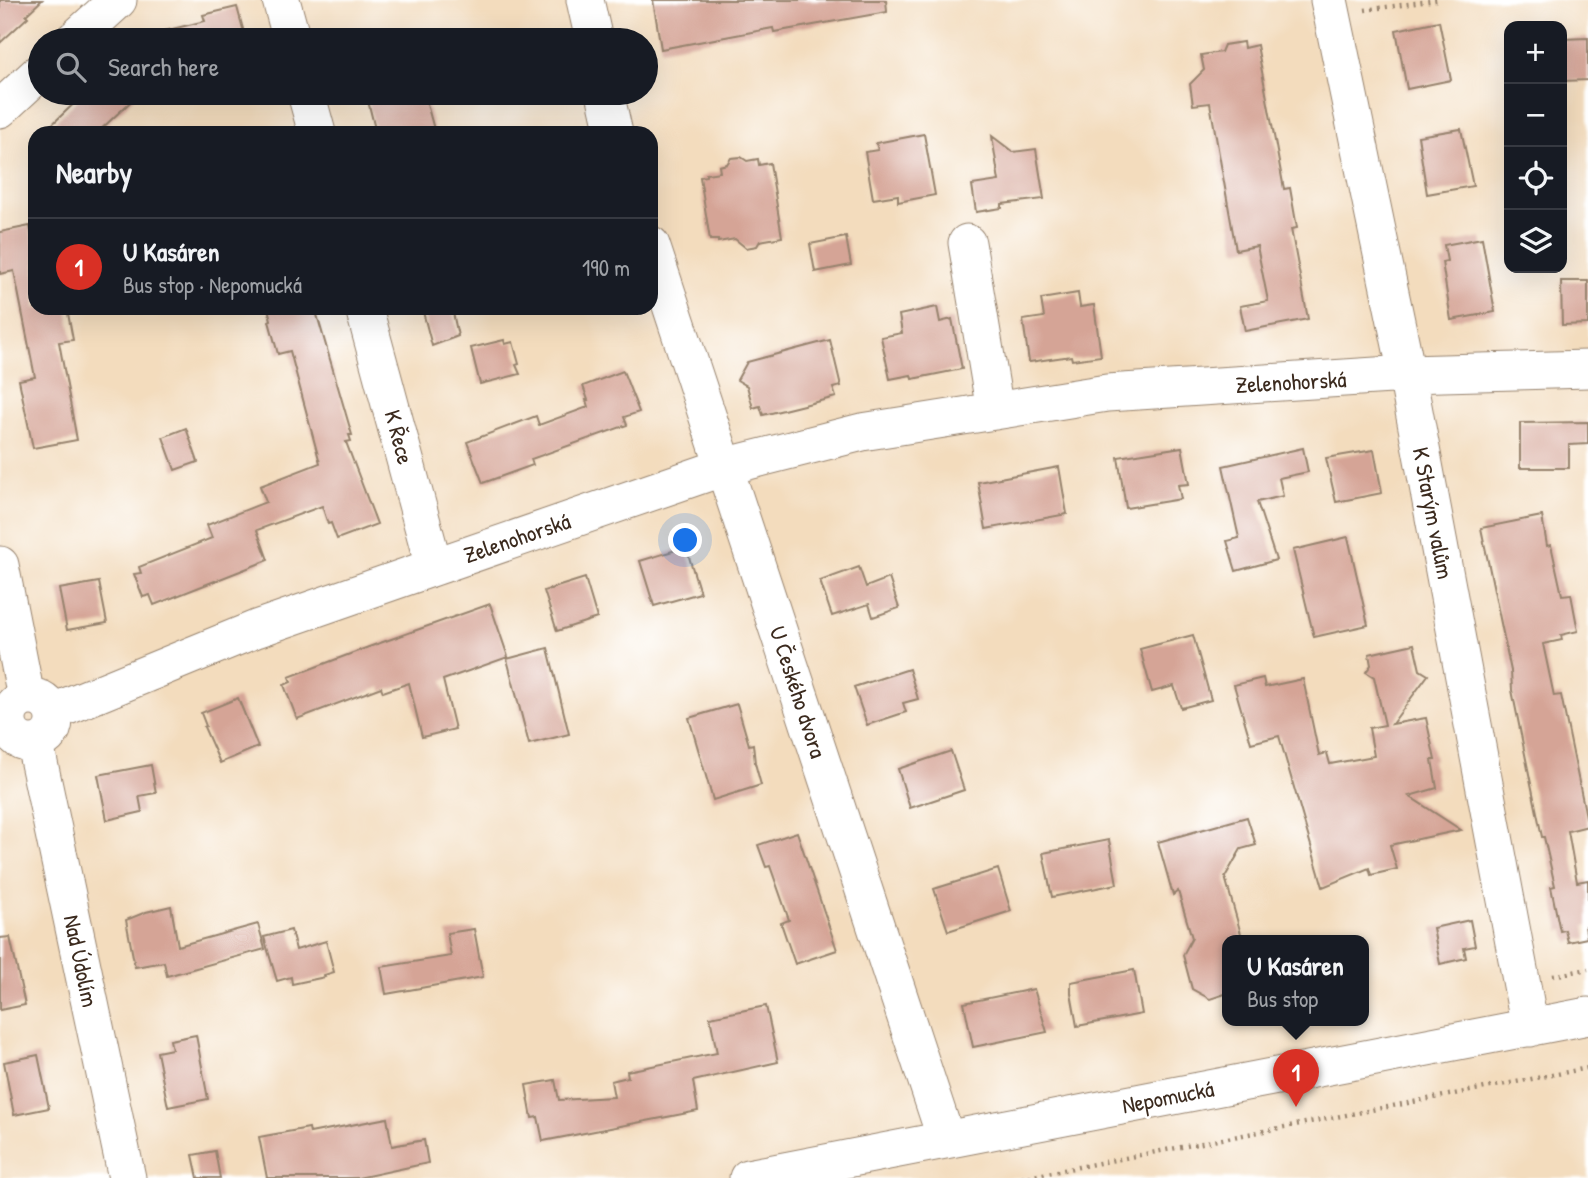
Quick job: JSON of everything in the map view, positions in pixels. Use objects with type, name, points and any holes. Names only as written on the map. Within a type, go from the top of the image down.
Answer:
[{"type":"street","points":[[87,28],[118,0]]},
{"type":"street","points":[[281,0],[289,28]]},
{"type":"street","points":[[584,0],[591,28]]},
{"type":"street","name":"K Starým valům","points":[[1344,6],[1407,374],[1530,1028]]},
{"type":"street","points":[[0,109],[28,83]]},
{"type":"street","points":[[309,105],[315,126]]},
{"type":"street","points":[[608,105],[612,126]]},
{"type":"street","points":[[967,243],[995,411]]},
{"type":"street","name":"U Českého dvora","points":[[658,266],[946,1139]]},
{"type":"street","name":"K Řece","points":[[366,315],[435,567]]},
{"type":"street","name":"Zelenohorská","points":[[40,705],[724,467],[862,432],[1107,393],[1407,374],[1588,369]]},
{"type":"street","points":[[0,565],[40,705],[14,704],[10,709],[8,723],[15,736]]},
{"type":"street","name":"Nad Údolím","points":[[15,736],[127,1178]]},
{"type":"street","name":"Nepomucká","points":[[748,1178],[1588,1016]]},
{"type":"path","points":[[1344,6],[1437,0]]},
{"type":"path","points":[[1022,1178],[1588,1068]]},
{"type":"building","points":[[0,0],[42,0],[0,43]]},
{"type":"building","points":[[653,0],[886,0],[887,12],[774,32],[773,28],[661,49]]},
{"type":"building","points":[[237,7],[243,28],[176,28],[205,21],[203,15]]},
{"type":"building","points":[[1439,21],[1451,80],[1407,89],[1396,30]]},
{"type":"building","points":[[1588,38],[1588,80],[1567,81],[1567,39]]},
{"type":"building","points":[[1243,42],[1244,48],[1257,45],[1284,189],[1290,188],[1297,228],[1291,229],[1308,319],[1245,331],[1240,306],[1268,301],[1257,246],[1236,250],[1210,103],[1193,105],[1190,84],[1204,70],[1201,55],[1221,52],[1224,45]]},
{"type":"building","points":[[72,105],[127,105],[105,126],[50,126]]},
{"type":"building","points":[[369,105],[427,105],[433,126],[374,126]]},
{"type":"building","points":[[1461,129],[1473,186],[1427,194],[1418,136]]},
{"type":"building","points":[[924,134],[935,195],[898,202],[898,195],[873,199],[865,152],[878,150],[876,143]]},
{"type":"building","points":[[992,136],[1013,152],[1036,149],[1044,199],[1002,204],[1002,208],[976,212],[972,185],[999,181]]},
{"type":"building","points":[[741,157],[747,161],[758,159],[759,165],[770,163],[782,237],[760,241],[757,246],[746,248],[735,239],[718,242],[710,240],[700,177],[720,172],[719,166],[727,164],[731,158]]},
{"type":"building","points":[[28,226],[28,315],[68,315],[73,340],[59,342],[77,440],[33,448],[19,380],[35,377],[14,271],[0,274],[0,232]]},
{"type":"building","points":[[846,237],[851,265],[815,272],[810,244]]},
{"type":"building","points":[[1482,238],[1495,312],[1451,320],[1442,262],[1447,261],[1444,245]]},
{"type":"building","points":[[1561,281],[1588,281],[1588,324],[1562,325]]},
{"type":"building","points":[[1078,293],[1080,307],[1094,305],[1101,356],[1072,360],[1071,356],[1029,362],[1023,320],[1044,317],[1041,299]]},
{"type":"building","points":[[937,307],[940,322],[952,319],[962,369],[912,379],[911,375],[890,379],[881,337],[902,333],[899,315]]},
{"type":"building","points":[[270,315],[317,315],[352,435],[349,435],[351,441],[346,442],[377,524],[337,539],[322,506],[257,530],[268,560],[154,605],[150,595],[143,597],[134,574],[141,573],[139,567],[212,538],[207,525],[266,502],[260,486],[320,463],[290,351],[278,354],[269,321]]},
{"type":"building","points":[[424,315],[454,315],[458,336],[432,346]]},
{"type":"building","points":[[504,340],[505,344],[513,342],[520,374],[480,384],[471,348]]},
{"type":"building","points":[[830,340],[841,386],[833,388],[836,397],[763,415],[760,406],[753,408],[747,386],[737,380],[747,362]]},
{"type":"building","points":[[623,371],[639,412],[624,417],[627,425],[531,459],[533,465],[483,483],[467,442],[536,416],[539,425],[588,407],[583,386]]},
{"type":"building","points":[[1588,422],[1588,444],[1569,445],[1569,468],[1520,468],[1520,423]]},
{"type":"building","points":[[186,428],[198,462],[175,470],[163,437]]},
{"type":"building","points":[[1182,447],[1189,484],[1178,485],[1181,499],[1126,508],[1118,457]]},
{"type":"building","points":[[1303,448],[1308,472],[1279,478],[1283,496],[1257,502],[1276,560],[1236,571],[1227,541],[1239,538],[1223,466]]},
{"type":"building","points":[[1374,450],[1382,493],[1336,502],[1326,458]]},
{"type":"building","points":[[1059,467],[1067,514],[986,529],[978,482]]},
{"type":"building","points":[[1542,516],[1547,546],[1551,545],[1562,595],[1571,594],[1578,631],[1561,635],[1562,640],[1543,644],[1554,696],[1561,695],[1588,826],[1568,831],[1577,882],[1588,880],[1588,925],[1585,926],[1587,938],[1568,942],[1565,930],[1560,931],[1551,887],[1555,886],[1542,837],[1481,528]]},
{"type":"building","points":[[1348,537],[1368,625],[1314,637],[1293,550]]},
{"type":"building","points":[[686,547],[700,593],[654,606],[640,561]]},
{"type":"building","points":[[859,567],[866,587],[889,578],[899,608],[873,617],[869,604],[832,616],[820,581]]},
{"type":"building","points":[[585,578],[597,618],[557,631],[544,591]]},
{"type":"building","points":[[99,582],[107,623],[67,630],[59,589]]},
{"type":"building","points":[[490,604],[508,657],[443,680],[455,729],[422,737],[409,683],[383,692],[381,687],[297,719],[284,685],[291,682],[289,677]]},
{"type":"building","points":[[1193,635],[1211,700],[1181,708],[1174,686],[1152,692],[1140,649]]},
{"type":"building","points":[[1414,644],[1420,670],[1428,675],[1392,724],[1426,718],[1435,760],[1432,760],[1437,788],[1409,796],[1461,830],[1390,845],[1397,869],[1371,875],[1369,868],[1323,887],[1279,736],[1251,743],[1234,685],[1263,678],[1265,687],[1303,679],[1319,755],[1327,753],[1330,764],[1374,756],[1369,728],[1385,725],[1374,677],[1366,672],[1371,665],[1369,654]]},
{"type":"building","points":[[548,648],[569,734],[529,744],[507,659]]},
{"type":"building","points":[[909,669],[918,699],[903,703],[906,712],[867,725],[854,687]]},
{"type":"building","points":[[238,698],[258,747],[220,763],[204,727],[206,726],[201,713]]},
{"type":"building","points":[[737,704],[749,745],[753,744],[761,785],[713,800],[689,718]]},
{"type":"building","points":[[951,751],[964,790],[910,808],[898,769]]},
{"type":"building","points":[[151,765],[156,793],[139,796],[142,812],[107,820],[98,775]]},
{"type":"building","points":[[1247,817],[1256,845],[1241,849],[1225,877],[1241,935],[1222,935],[1222,995],[1210,999],[1192,989],[1183,955],[1192,938],[1178,891],[1173,895],[1158,842]]},
{"type":"building","points":[[797,832],[837,950],[795,964],[781,923],[789,920],[770,866],[766,867],[758,845]]},
{"type":"building","points":[[1109,840],[1117,884],[1052,897],[1043,853]]},
{"type":"building","points":[[998,869],[1011,911],[948,931],[934,889]]},
{"type":"building","points":[[171,906],[178,946],[258,924],[265,949],[167,976],[164,962],[135,967],[126,920]]},
{"type":"building","points":[[1470,920],[1475,946],[1464,948],[1466,958],[1440,964],[1433,928]]},
{"type":"building","points":[[474,929],[483,977],[386,994],[381,967],[451,956],[447,933]]},
{"type":"building","points":[[291,930],[296,950],[326,941],[334,972],[324,975],[325,977],[292,984],[291,977],[277,981],[264,937]]},
{"type":"building","points":[[10,937],[25,1005],[0,1010],[0,938]]},
{"type":"building","points":[[1134,970],[1142,1014],[1077,1026],[1071,982]]},
{"type":"building","points":[[1034,989],[1047,1032],[973,1047],[964,1003]]},
{"type":"building","points":[[766,1006],[778,1062],[693,1081],[698,1111],[543,1141],[538,1117],[532,1118],[526,1085],[555,1080],[559,1100],[614,1097],[611,1081],[628,1077],[627,1071],[717,1053],[710,1017]]},
{"type":"building","points":[[196,1035],[208,1099],[168,1107],[157,1052],[172,1049],[170,1040]]},
{"type":"building","points":[[38,1055],[49,1108],[14,1115],[4,1062]]},
{"type":"building","points":[[387,1118],[392,1146],[424,1140],[428,1163],[358,1178],[267,1178],[259,1137],[309,1128],[310,1133]]},
{"type":"building","points":[[215,1151],[220,1178],[198,1178],[193,1155]]},
{"type":"place","name":"U Kasáren","points":[[1296,1107]]}]
